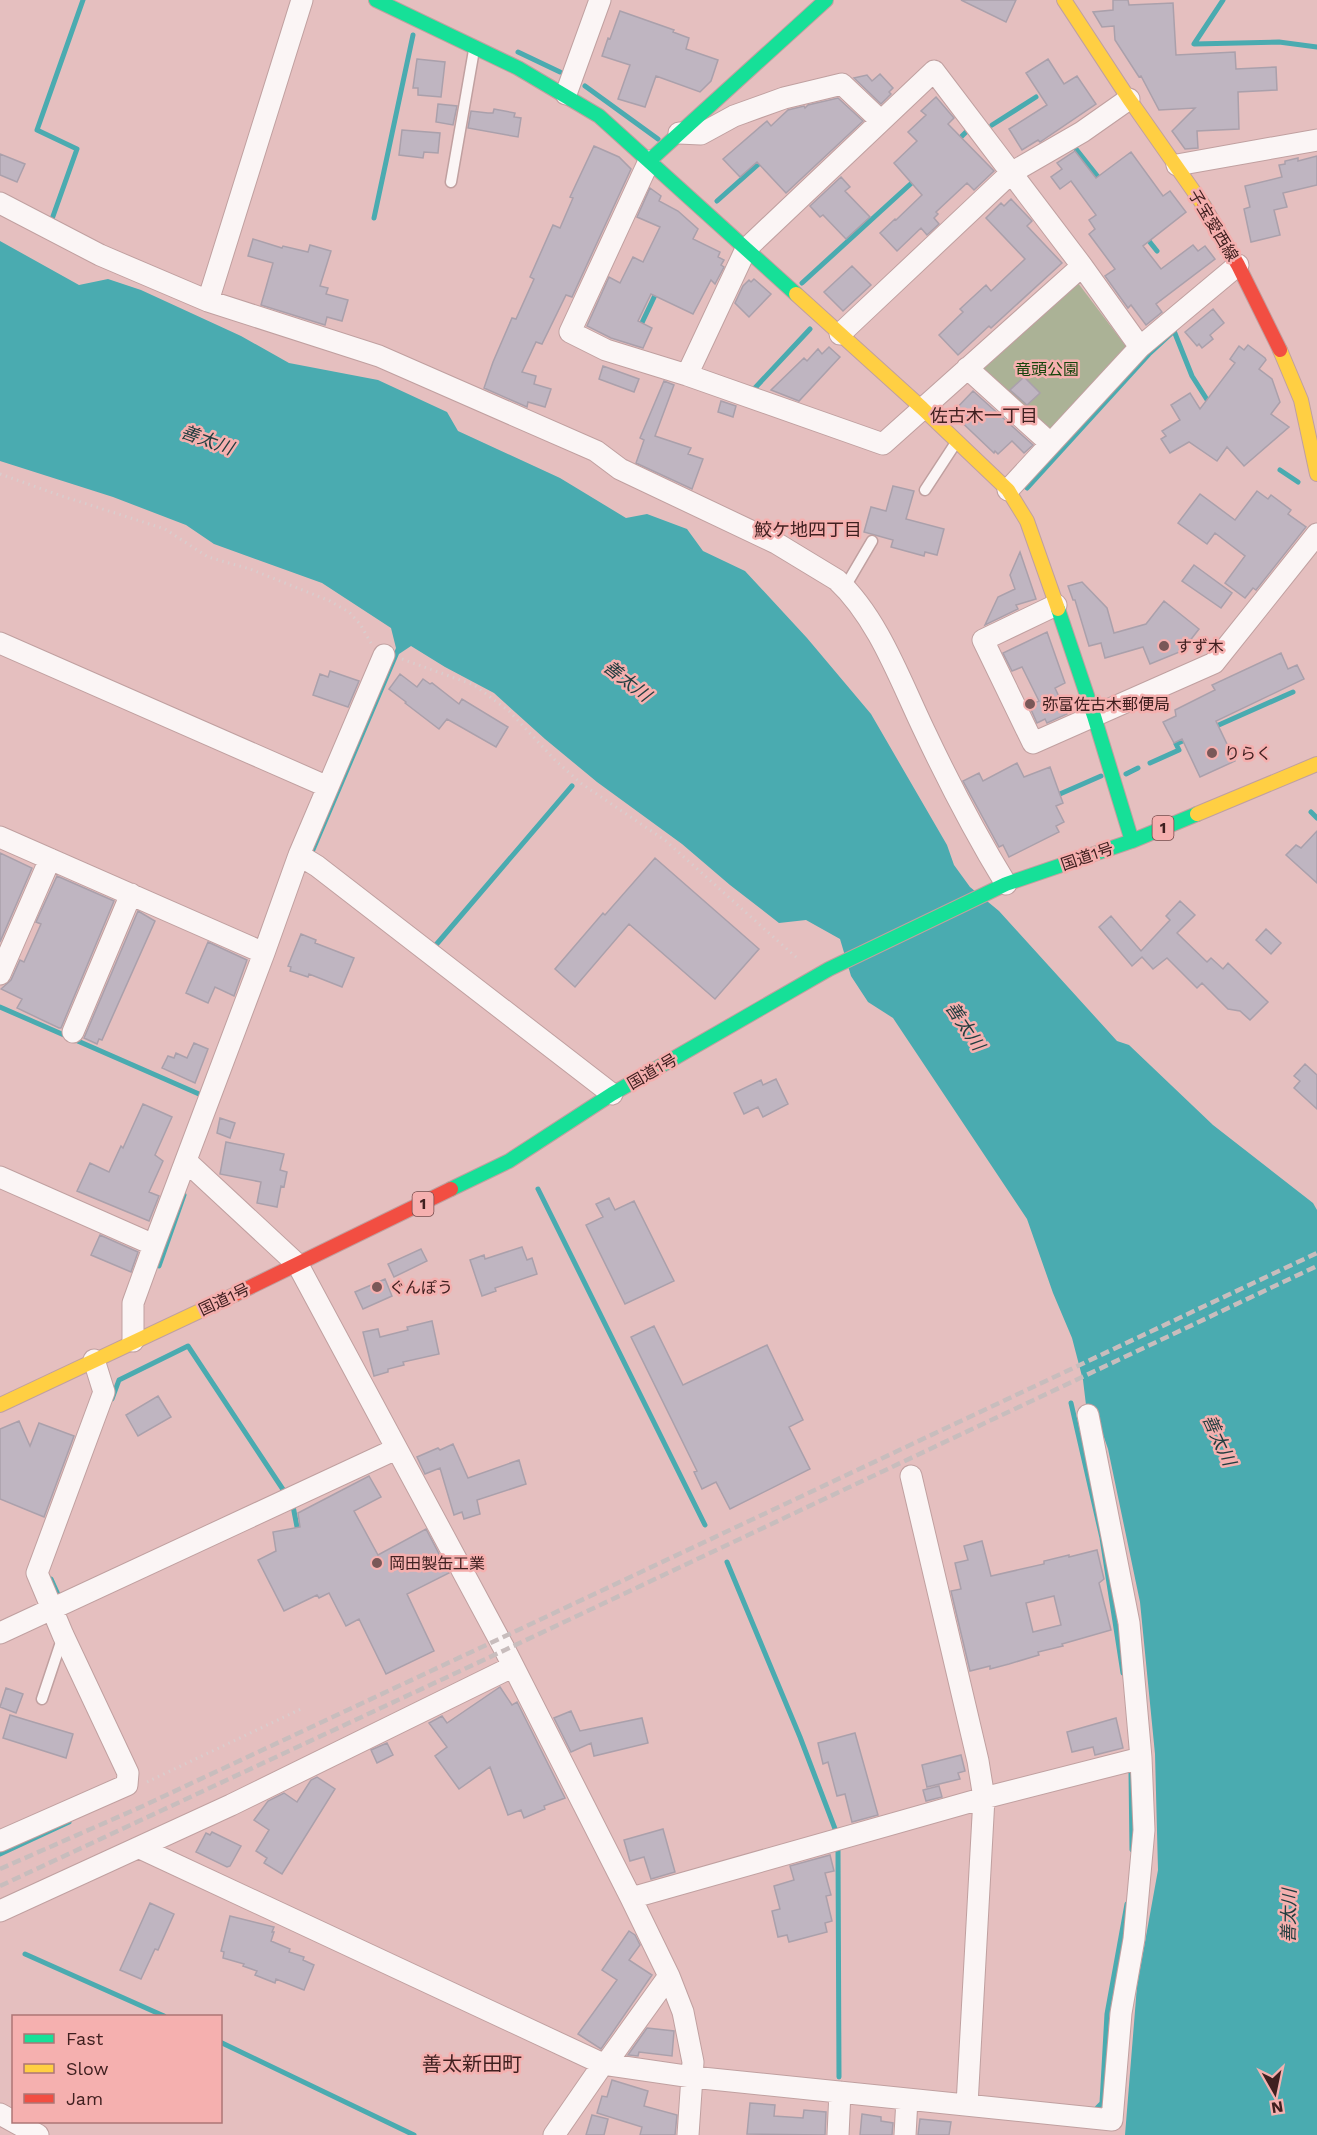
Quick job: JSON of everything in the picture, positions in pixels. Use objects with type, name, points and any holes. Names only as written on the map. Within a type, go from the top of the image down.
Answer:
[{"type":"main road","points":[[376,0],[519,68],[566,94],[598,116],[922,408],[1008,490],[1027,521],[1094,716],[1132,841]]},
{"type":"main road","points":[[649,161],[826,0]]},
{"type":"main road","name":"子宝愛西線","points":[[1064,0],[1129,99],[1208,212],[1238,265],[1271,329],[1301,400],[1317,474]]},
{"type":"main road","name":"国道1号","points":[[0,1405],[298,1265],[509,1161],[612,1094],[823,973],[1006,884],[1132,841],[1317,765]]},
{"type":"street","points":[[208,301],[302,0]]},
{"type":"street","points":[[566,94],[600,0]]},
{"type":"street","points":[[687,375],[746,249],[934,71],[1082,266],[1140,347]]},
{"type":"street","points":[[680,133],[701,134],[734,116],[784,98],[842,84],[881,121]]},
{"type":"street","points":[[840,334],[1011,173],[1082,132],[1129,99]]},
{"type":"street","points":[[1177,165],[1317,140]]},
{"type":"street","points":[[649,161],[570,332],[606,350],[687,375],[883,444],[1082,266]]},
{"type":"street","points":[[0,203],[100,255],[208,301],[379,356],[596,451],[620,469],[776,543],[837,580],[845,587],[880,636],[946,775],[1006,884]]},
{"type":"street","points":[[1008,490],[1140,347],[1238,265]]},
{"type":"street","points":[[968,368],[1050,443]]},
{"type":"street","points":[[1056,605],[983,640],[1033,743],[1214,663],[1317,534]]},
{"type":"street","points":[[0,643],[328,788]]},
{"type":"street","points":[[133,1341],[133,1303],[299,855],[328,788],[393,657]]},
{"type":"street","points":[[0,837],[264,953]]},
{"type":"street","points":[[299,855],[317,866],[612,1094]]},
{"type":"street","points":[[0,974],[50,859]]},
{"type":"street","points":[[73,1032],[131,894]]},
{"type":"street","points":[[186,1161],[298,1265],[512,1667],[631,1898],[669,1976],[683,2012],[693,2062],[688,2135]]},
{"type":"street","points":[[0,1178],[154,1245]]},
{"type":"street","points":[[0,1841],[127,1785],[128,1773],[63,1635],[37,1573],[104,1392],[94,1360]]},
{"type":"street","points":[[140,1848],[604,2065],[692,2077],[967,2105],[1053,2125],[1112,2120],[1121,2013],[1134,1939],[1144,1830],[1141,1758],[1129,1623],[1088,1415]]},
{"type":"street","points":[[0,1633],[396,1449]]},
{"type":"street","points":[[912,1476],[978,1761],[984,1798],[967,2105]]},
{"type":"street","points":[[0,1911],[231,1805],[512,1667]]},
{"type":"street","points":[[631,1898],[984,1798],[1141,1758]]},
{"type":"street","points":[[554,2135],[669,1976]]},
{"type":"street","points":[[838,2135],[840,2092]]},
{"type":"street","points":[[905,2135],[907,2099]]},
{"type":"street","points":[[16,2123],[38,2135]]},
{"type":"lane","points":[[451,182],[475,47]]},
{"type":"lane","points":[[925,490],[957,441]]},
{"type":"lane","points":[[845,587],[872,541]]},
{"type":"lane","points":[[42,1699],[63,1635]]},
{"type":"path","points":[[0,474],[165,529],[208,557],[250,569],[330,600],[349,612],[360,624],[372,644],[393,657],[474,685],[509,711],[555,760],[582,784],[666,841],[823,973]]},
{"type":"path","points":[[127,1780],[146,1782],[301,1709]]},
{"type":"green space","name":"竜頭公園","points":[[1071,283],[1078,283],[1125,345],[1125,353],[1050,435],[978,371]]},
{"type":"water","name":"善太川","points":[[0,241],[79,285],[108,279],[141,290],[241,336],[289,363],[378,380],[447,412],[458,431],[560,478],[626,518],[647,514],[687,529],[703,551],[745,571],[807,638],[871,714],[947,845],[954,865],[970,887],[999,911],[1117,1041],[1129,1045],[1213,1125],[1313,1203],[1317,1210],[1317,2135],[1125,2135],[1137,1986],[1158,1870],[1155,1754],[1140,1602],[1108,1449],[1096,1414],[1086,1405],[1083,1380],[1072,1338],[1053,1293],[1027,1219],[893,1018],[868,1002],[851,976],[840,939],[806,920],[779,923],[682,844],[597,782],[494,693],[411,646],[399,654],[313,856],[309,852],[396,648],[391,628],[322,583],[214,544],[186,525],[113,497],[0,461]]},
{"type":"building","points":[[961,0],[1016,0],[1006,22]]},
{"type":"building","points":[[1113,0],[1128,0],[1129,5],[1173,3],[1176,55],[1235,52],[1236,69],[1276,67],[1277,90],[1238,92],[1239,129],[1197,131],[1198,148],[1185,149],[1172,131],[1195,108],[1159,110],[1141,76],[1139,77],[1115,40],[1114,26],[1102,27],[1093,12],[1113,10]]},
{"type":"building","points":[[620,11],[674,30],[673,32],[689,38],[686,49],[718,60],[711,81],[700,92],[656,76],[645,107],[618,99],[630,65],[602,56]]},
{"type":"building","points":[[417,59],[445,62],[441,97],[418,95],[418,88],[413,88]]},
{"type":"building","points":[[1048,59],[1064,84],[1077,76],[1096,104],[1040,142],[1038,140],[1022,150],[1009,129],[1047,105],[1026,73]]},
{"type":"building","points":[[880,74],[893,88],[889,92],[891,94],[881,104],[854,78],[867,75],[872,81]]},
{"type":"building","points":[[936,97],[954,118],[948,124],[994,171],[974,190],[967,183],[936,212],[938,214],[934,218],[939,224],[927,235],[921,228],[897,251],[880,233],[922,195],[894,163],[917,141],[908,132],[926,115],[921,111]]},
{"type":"building","points":[[838,98],[863,121],[786,193],[757,162],[740,177],[723,159],[767,121],[771,126],[788,110],[804,106],[805,108],[808,105]]},
{"type":"building","points":[[438,104],[457,106],[453,125],[436,122]]},
{"type":"building","points":[[494,109],[515,113],[514,117],[521,118],[518,137],[468,128],[471,111],[493,113]]},
{"type":"building","points":[[402,130],[440,133],[438,153],[424,152],[423,158],[399,155]]},
{"type":"building","points":[[594,146],[619,157],[631,169],[572,297],[566,295],[542,344],[536,342],[522,372],[536,376],[534,384],[551,389],[545,407],[528,402],[527,407],[484,388],[512,318],[516,319],[534,279],[530,277],[553,225],[560,228],[573,198],[570,197]]},
{"type":"building","points":[[1075,151],[1096,178],[1131,152],[1163,196],[1170,191],[1186,212],[1143,246],[1161,269],[1193,245],[1198,251],[1205,246],[1215,259],[1156,304],[1162,312],[1146,325],[1131,305],[1128,308],[1105,276],[1115,269],[1089,234],[1095,229],[1089,220],[1096,215],[1071,181],[1060,189],[1051,177],[1062,169],[1057,163]]},
{"type":"building","points":[[0,154],[25,164],[17,182],[0,175]]},
{"type":"building","points":[[1317,156],[1317,185],[1283,193],[1287,207],[1274,210],[1280,235],[1251,242],[1244,209],[1250,207],[1245,186],[1282,177],[1279,165],[1285,164],[1285,161],[1298,158],[1298,161]]},
{"type":"building","points":[[841,177],[850,187],[845,191],[870,217],[846,239],[823,215],[820,217],[810,206]]},
{"type":"building","points":[[650,188],[661,196],[659,201],[678,211],[698,229],[693,239],[720,252],[718,257],[724,260],[721,265],[724,267],[715,284],[711,280],[693,314],[651,294],[638,321],[652,328],[643,348],[611,338],[587,326],[609,277],[620,283],[633,257],[643,262],[660,227],[637,217]]},
{"type":"building","points":[[1011,199],[1032,221],[1027,226],[1062,263],[958,355],[939,335],[963,312],[960,309],[986,285],[991,291],[1025,259],[986,218],[1001,203],[1004,206]]},
{"type":"building","points":[[253,239],[282,248],[283,246],[308,252],[310,245],[331,251],[320,286],[328,288],[326,294],[348,300],[342,321],[327,317],[325,325],[261,305],[273,263],[248,256]]},
{"type":"building","points":[[852,266],[871,285],[843,311],[824,292]]},
{"type":"building","points":[[754,279],[771,294],[749,317],[735,303],[743,286],[749,280],[751,282]]},
{"type":"building","points":[[1213,309],[1224,323],[1210,335],[1213,339],[1202,348],[1199,344],[1197,346],[1185,332]]},
{"type":"building","points":[[1248,345],[1265,358],[1266,360],[1259,369],[1272,379],[1280,402],[1271,414],[1289,427],[1244,466],[1227,447],[1217,461],[1189,442],[1170,453],[1161,439],[1166,436],[1162,431],[1180,420],[1171,405],[1190,393],[1200,409],[1235,363],[1230,359],[1239,346],[1244,350]]},
{"type":"building","points":[[829,347],[840,357],[799,401],[771,390],[804,358],[807,361],[818,349],[822,354]]},
{"type":"building","points":[[603,366],[639,379],[634,392],[599,379]]},
{"type":"building","points":[[1024,377],[1040,393],[1027,405],[1010,390]]},
{"type":"building","points":[[664,381],[674,385],[655,436],[691,448],[688,454],[703,459],[692,489],[636,463],[644,440],[640,438]]},
{"type":"building","points":[[973,391],[1033,445],[1024,453],[1012,441],[998,454],[995,451],[994,453],[952,413]]},
{"type":"building","points":[[721,401],[736,406],[733,417],[718,412]]},
{"type":"building","points":[[893,486],[914,491],[906,519],[944,529],[937,555],[925,552],[924,556],[891,547],[893,540],[864,532],[871,507],[886,511]]},
{"type":"building","points":[[1257,491],[1268,499],[1271,495],[1291,510],[1288,514],[1306,527],[1256,590],[1253,588],[1245,598],[1225,583],[1245,556],[1215,533],[1207,544],[1178,523],[1200,494],[1235,520]]},
{"type":"building","points":[[1020,552],[1036,599],[1016,605],[1018,609],[985,625],[998,597],[1015,589],[1010,575]]},
{"type":"building","points":[[1194,565],[1232,593],[1221,608],[1182,581]]},
{"type":"building","points":[[1082,582],[1107,608],[1114,633],[1146,624],[1164,601],[1199,629],[1182,651],[1150,664],[1143,647],[1105,658],[1101,643],[1089,646],[1075,600],[1068,586]]},
{"type":"building","points":[[1047,632],[1065,683],[1055,688],[1067,714],[1047,723],[1045,719],[1037,723],[1029,705],[1039,701],[1022,667],[1012,671],[1003,653]]},
{"type":"building","points":[[1281,653],[1288,669],[1297,665],[1304,679],[1216,721],[1235,761],[1200,777],[1182,739],[1174,743],[1163,722],[1176,716],[1175,710],[1215,690],[1212,685]]},
{"type":"building","points":[[330,671],[359,681],[348,707],[313,695],[320,674],[328,677]]},
{"type":"building","points":[[400,674],[417,687],[423,679],[432,683],[459,704],[462,699],[508,727],[496,747],[447,719],[439,729],[389,689]]},
{"type":"building","points":[[1017,763],[1024,777],[1050,767],[1063,803],[1056,806],[1064,822],[1056,826],[1059,832],[1009,857],[1003,845],[999,847],[963,781],[979,773],[983,781]]},
{"type":"building","points":[[1317,831],[1317,883],[1286,855],[1296,845],[1301,848]]},
{"type":"building","points":[[0,853],[32,868],[0,942]]},
{"type":"building","points":[[655,858],[759,949],[715,999],[629,924],[575,987],[555,969],[603,913],[605,915]]},
{"type":"building","points":[[57,876],[114,901],[61,1028],[17,1008],[22,999],[1,989],[11,980],[20,960],[24,962],[41,924],[36,922]]},
{"type":"building","points":[[1180,901],[1195,915],[1177,933],[1207,962],[1211,958],[1223,969],[1228,963],[1268,1002],[1250,1020],[1240,1011],[1228,1009],[1202,983],[1197,988],[1167,958],[1153,969],[1142,957],[1132,966],[1099,927],[1111,916],[1141,951],[1170,920],[1166,916]]},
{"type":"building","points":[[138,911],[155,921],[102,1040],[99,1039],[97,1044],[84,1038]]},
{"type":"building","points":[[1266,929],[1281,943],[1271,954],[1256,940]]},
{"type":"building","points":[[301,934],[316,940],[315,943],[354,958],[342,987],[309,974],[308,977],[290,971],[291,967],[288,966]]},
{"type":"building","points":[[208,942],[247,960],[234,996],[215,987],[208,1003],[186,993]]},
{"type":"building","points":[[194,1043],[208,1049],[195,1083],[162,1068],[168,1056],[174,1058],[176,1053],[187,1058]]},
{"type":"building","points":[[1305,1064],[1317,1075],[1317,1109],[1294,1088],[1300,1081],[1294,1076]]},
{"type":"building","points":[[776,1079],[788,1104],[763,1117],[758,1107],[744,1114],[734,1093],[761,1080],[763,1085]]},
{"type":"building","points":[[143,1104],[172,1117],[155,1155],[163,1161],[149,1192],[159,1196],[149,1221],[77,1191],[90,1163],[109,1172]]},
{"type":"building","points":[[220,1118],[235,1123],[230,1138],[217,1133]]},
{"type":"building","points":[[226,1142],[284,1154],[280,1170],[287,1172],[284,1187],[281,1186],[277,1207],[257,1203],[261,1182],[220,1174]]},
{"type":"building","points":[[609,1198],[615,1210],[634,1201],[674,1281],[625,1304],[586,1225],[603,1217],[596,1204]]},
{"type":"building","points":[[100,1235],[138,1252],[131,1272],[91,1255]]},
{"type":"building","points":[[522,1247],[527,1260],[532,1258],[537,1274],[495,1288],[496,1291],[482,1296],[470,1260],[484,1255],[485,1259]]},
{"type":"building","points":[[421,1249],[427,1261],[394,1277],[388,1264]]},
{"type":"building","name":"ぐんぽう","points":[[385,1279],[392,1296],[363,1309],[355,1292]]},
{"type":"building","points":[[432,1321],[439,1354],[403,1362],[404,1365],[374,1376],[363,1332],[378,1329],[380,1337]]},
{"type":"building","points":[[654,1326],[683,1385],[767,1345],[803,1420],[789,1427],[810,1469],[730,1509],[716,1482],[702,1489],[694,1472],[697,1471],[631,1337]]},
{"type":"building","points":[[158,1396],[171,1417],[138,1436],[126,1415]]},
{"type":"building","points":[[19,1421],[30,1446],[39,1423],[74,1436],[44,1517],[0,1499],[0,1429]]},
{"type":"building","points":[[453,1444],[468,1478],[519,1460],[526,1484],[477,1500],[480,1514],[464,1519],[462,1512],[454,1515],[440,1468],[425,1474],[417,1457]]},
{"type":"building","name":"岡田製缶工業","points":[[369,1476],[381,1497],[354,1511],[378,1555],[426,1529],[449,1573],[407,1594],[434,1651],[386,1674],[359,1619],[346,1626],[329,1593],[319,1598],[317,1595],[284,1611],[258,1560],[276,1551],[273,1532],[300,1527],[298,1513]]},
{"type":"building","points":[[982,1541],[991,1576],[1044,1564],[1044,1561],[1097,1550],[1104,1579],[1099,1583],[1111,1630],[1038,1652],[1039,1655],[1009,1664],[970,1671],[951,1591],[961,1589],[955,1563],[968,1560],[964,1546]],"holes":[[[1054,1596],[1061,1625],[1033,1632],[1026,1603]]]},
{"type":"building","points":[[500,1687],[512,1705],[517,1702],[565,1798],[544,1806],[545,1809],[524,1818],[521,1810],[508,1815],[490,1767],[459,1789],[435,1756],[447,1747],[429,1723],[442,1716],[447,1723]]},
{"type":"building","points":[[6,1688],[23,1694],[16,1713],[0,1707]]},
{"type":"building","points":[[571,1711],[580,1731],[642,1718],[648,1743],[594,1756],[591,1743],[571,1752],[554,1718]]},
{"type":"building","points":[[10,1715],[73,1734],[66,1758],[3,1738]]},
{"type":"building","points":[[1116,1718],[1123,1748],[1095,1755],[1093,1747],[1072,1752],[1067,1732]]},
{"type":"building","points":[[855,1733],[878,1815],[852,1822],[845,1794],[837,1796],[828,1762],[823,1764],[818,1743]]},
{"type":"building","points":[[387,1743],[393,1755],[377,1763],[371,1750]]},
{"type":"building","points":[[961,1755],[965,1771],[958,1773],[960,1779],[927,1787],[922,1765]]},
{"type":"building","points":[[317,1777],[335,1789],[282,1874],[264,1863],[267,1858],[256,1851],[269,1830],[254,1820],[268,1801],[284,1793],[297,1802],[311,1780]]},
{"type":"building","points":[[939,1786],[942,1797],[926,1801],[923,1790]]},
{"type":"building","points":[[663,1829],[675,1872],[651,1879],[644,1857],[630,1861],[624,1840]]},
{"type":"building","points":[[212,1832],[241,1846],[230,1866],[227,1867],[196,1852],[206,1833],[210,1835]]},
{"type":"building","points":[[830,1855],[834,1871],[825,1873],[831,1895],[826,1896],[832,1921],[825,1923],[827,1932],[789,1942],[787,1935],[778,1937],[772,1911],[780,1909],[774,1886],[794,1880],[790,1866]]},
{"type":"building","points":[[150,1903],[174,1914],[158,1950],[155,1949],[141,1979],[120,1970]]},
{"type":"building","points":[[230,1916],[274,1927],[271,1941],[290,1949],[289,1952],[304,1957],[303,1960],[314,1965],[304,1990],[276,1979],[275,1983],[255,1975],[257,1971],[243,1966],[244,1964],[223,1958],[224,1952],[221,1951]]},
{"type":"building","points":[[629,1931],[635,1935],[640,1945],[629,1960],[652,1975],[601,2049],[578,2034],[617,1980],[602,1970]]},
{"type":"building","points":[[647,2028],[674,2031],[672,2056],[639,2052],[638,2056],[628,2055]]},
{"type":"building","points":[[612,2080],[648,2091],[644,2106],[677,2115],[675,2135],[640,2135],[642,2127],[597,2113],[602,2096],[607,2097]]},
{"type":"building","points":[[750,2103],[775,2105],[774,2116],[803,2118],[804,2110],[826,2112],[825,2135],[747,2134]]},
{"type":"building","points":[[862,2114],[881,2117],[881,2121],[893,2123],[892,2135],[860,2135]]},
{"type":"building","points":[[592,2115],[608,2119],[604,2135],[586,2135]]},
{"type":"building","points":[[920,2119],[951,2122],[949,2135],[918,2135]]},
{"type":"waterway","points":[[52,219],[77,149],[37,130],[83,0]]},
{"type":"waterway","points":[[1223,0],[1194,44],[1279,42],[1317,47]]},
{"type":"waterway","points":[[374,218],[413,35]]},
{"type":"waterway","points":[[518,52],[560,72]]},
{"type":"waterway","points":[[585,86],[658,139]]},
{"type":"waterway","points":[[992,125],[1036,97]]},
{"type":"waterway","points":[[956,142],[967,131]]},
{"type":"waterway","points":[[1076,149],[1102,182]]},
{"type":"waterway","points":[[717,201],[763,160]]},
{"type":"waterway","points":[[802,283],[916,179]]},
{"type":"waterway","points":[[1145,236],[1157,251]]},
{"type":"waterway","points":[[639,329],[657,291]]},
{"type":"waterway","points":[[754,389],[810,329]]},
{"type":"waterway","points":[[1027,488],[1149,354],[1174,331],[1192,376],[1211,406]]},
{"type":"waterway","points":[[1280,470],[1298,482]]},
{"type":"waterway","points":[[1212,728],[1293,692]]},
{"type":"waterway","points":[[1150,763],[1179,750],[1176,744],[1187,739]]},
{"type":"waterway","points":[[1126,774],[1138,768]]},
{"type":"waterway","points":[[1053,797],[1101,776]]},
{"type":"waterway","points":[[435,946],[572,786]]},
{"type":"waterway","points":[[1311,812],[1317,818]]},
{"type":"waterway","points":[[0,1007],[199,1094]]},
{"type":"waterway","points":[[538,1189],[705,1525]]},
{"type":"waterway","points":[[159,1266],[184,1195]]},
{"type":"waterway","points":[[112,1399],[119,1380],[188,1346],[284,1491],[281,1493]]},
{"type":"waterway","points":[[1071,1403],[1102,1538],[1123,1673]]},
{"type":"waterway","points":[[293,1506],[298,1532]]},
{"type":"waterway","points":[[727,1562],[800,1737],[837,1834]]},
{"type":"waterway","points":[[51,1579],[60,1599]]},
{"type":"waterway","points":[[1131,1772],[1132,1850]]},
{"type":"waterway","points":[[0,1854],[69,1822]]},
{"type":"waterway","points":[[838,1848],[839,2077]]},
{"type":"waterway","points":[[1097,2108],[1102,2103],[1107,2014],[1127,1904]]},
{"type":"waterway","points":[[25,1954],[162,2015]]},
{"type":"waterway","points":[[222,2043],[414,2135]]},
{"type":"railway","points":[[0,1869],[143,1806],[1317,1253]]},
{"type":"railway","points":[[0,1886],[1317,1266]]},
{"type":"traffic: fast","points":[[376,0],[518,68],[599,116],[796,294]]},
{"type":"traffic: fast","points":[[649,161],[826,0]]},
{"type":"traffic: fast","points":[[1058,609],[1132,841]]},
{"type":"traffic: fast","points":[[451,1189],[509,1161],[612,1094],[829,969],[1006,884],[1132,841],[1197,814]]},
{"type":"traffic: slow","points":[[1064,0],[1129,99],[1204,206]]},
{"type":"traffic: slow","points":[[796,294],[922,408],[1008,490],[1027,521],[1058,609]]},
{"type":"traffic: slow","points":[[1280,350],[1301,400],[1317,474]]},
{"type":"traffic: slow","points":[[1197,814],[1317,764]]},
{"type":"traffic: slow","points":[[0,1405],[236,1294]]},
{"type":"traffic: jam","points":[[1204,206],[1238,265],[1280,350]]},
{"type":"traffic: jam","points":[[236,1294],[451,1189]]},
{"type":"place","name":"すず木","points":[[1164,646]]},
{"type":"place","name":"弥富佐古木郵便局","points":[[1030,704]]},
{"type":"place","name":"りらく","points":[[1212,753]]},
{"type":"place","name":"ぐんぽう","points":[[377,1287]]},
{"type":"place","name":"岡田製缶工業","points":[[377,1563]]},
{"type":"district","name":"佐古木一丁目","points":[[984,416]]},
{"type":"district","name":"鮫ケ地四丁目","points":[[808,530]]},
{"type":"district","name":"善太新田町","points":[[472,2064]]}]
